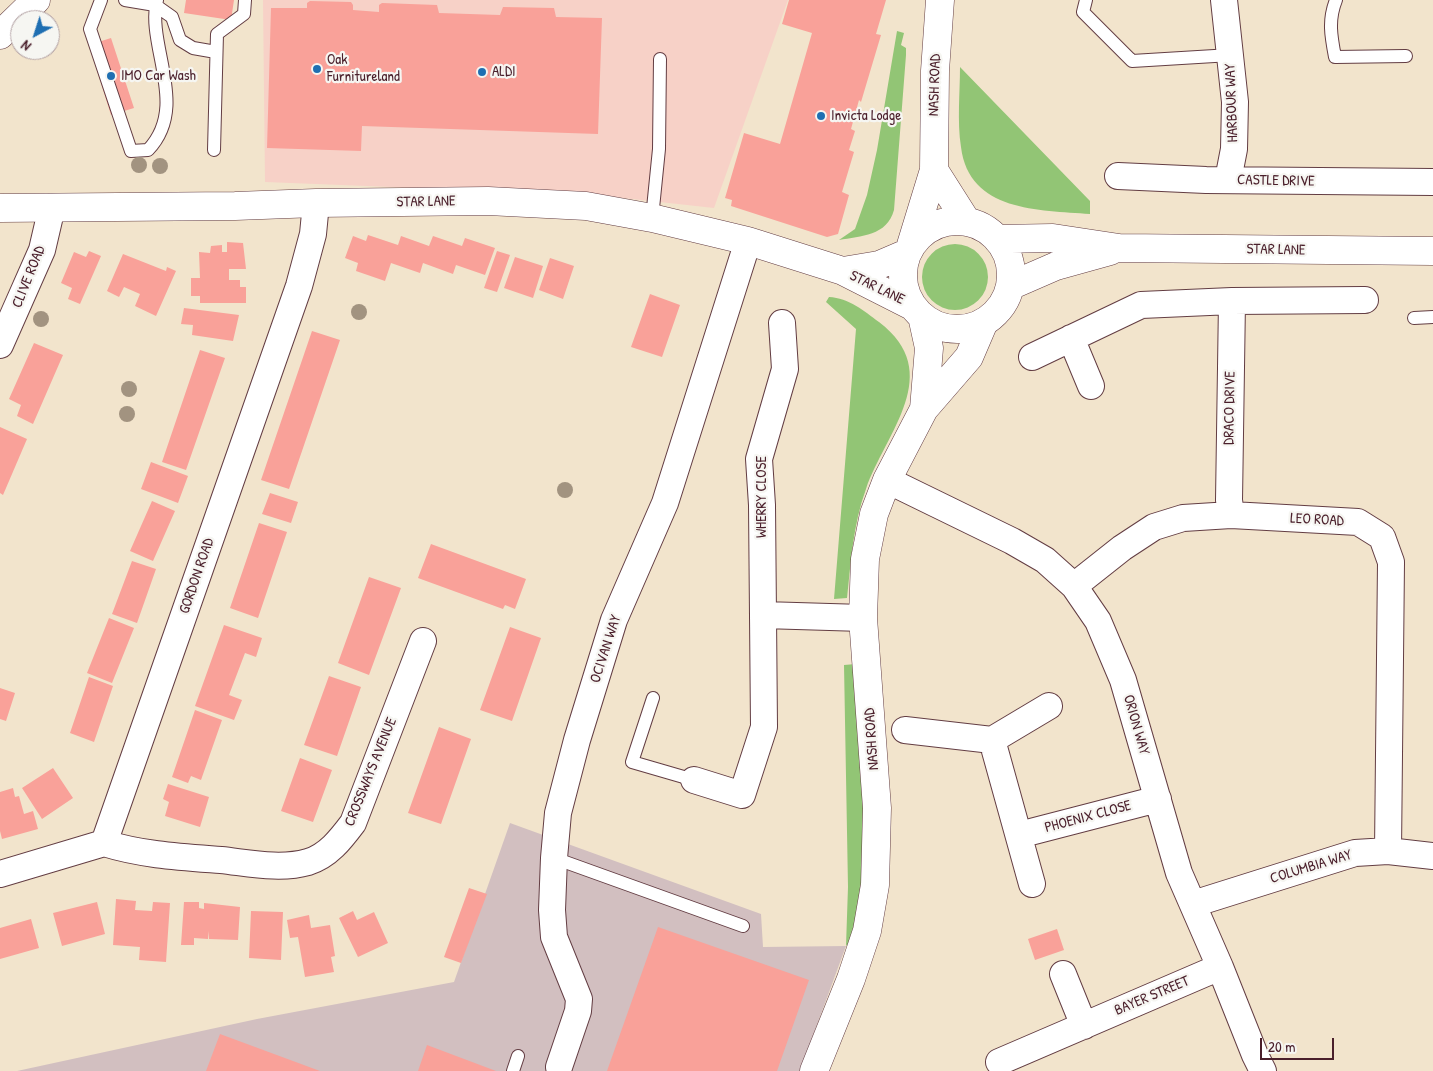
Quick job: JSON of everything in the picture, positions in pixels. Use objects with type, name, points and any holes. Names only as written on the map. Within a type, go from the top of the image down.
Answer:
[{"type":"street","points":[[0,35],[36,0]]},
{"type":"street","name":"NASH ROAD","points":[[909,249],[934,170],[935,72],[940,0]]},
{"type":"street","name":"HARBOUR WAY","points":[[1224,0],[1231,55],[1235,125],[1228,180]]},
{"type":"street","points":[[934,170],[966,222]]},
{"type":"street","name":"CASTLE DRIVE","points":[[1118,176],[1228,180],[1433,182]]},
{"type":"street","name":"STAR LANE","points":[[0,208],[488,201],[586,206],[652,218],[748,241],[843,271],[917,311]]},
{"type":"street","name":"GORDON ROAD","points":[[104,843],[298,286],[313,234],[316,203]]},
{"type":"street","name":"CLIVE ROAD","points":[[0,345],[42,250],[52,207]]},
{"type":"street","points":[[951,221],[966,222],[988,231],[997,239],[1006,253],[1010,269],[1010,286],[1005,300],[996,312],[984,322],[969,328],[952,329],[936,325],[917,311],[904,289],[902,271],[909,249],[922,233],[935,225],[951,221]]},
{"type":"street","name":"STAR LANE","points":[[997,239],[1052,238],[1119,248],[1433,251]]},
{"type":"street","name":"OCIVAN WAY","points":[[558,1067],[578,1011],[579,999],[554,937],[552,910],[558,813],[577,740],[614,620],[665,503],[748,241]]},
{"type":"street","name":"STAR LANE","points":[[1010,286],[1056,266],[1119,248]]},
{"type":"street","name":"STAR LANE","points":[[843,271],[879,265],[909,249]]},
{"type":"street","points":[[1032,357],[1141,305],[1232,301],[1364,300]]},
{"type":"street","name":"DRACO DRIVE","points":[[1231,515],[1229,500],[1232,301]]},
{"type":"street","name":"NASH ROAD","points":[[917,311],[929,348],[924,408]]},
{"type":"street","name":"NASH ROAD","points":[[814,1071],[851,979],[867,931],[875,885],[877,808],[863,618],[865,559],[874,514],[886,480],[924,408],[969,357],[984,322]]},
{"type":"street","name":"WHERRY CLOSE","points":[[694,780],[742,795],[764,727],[759,459],[784,369],[782,323]]},
{"type":"street","points":[[1071,338],[1091,386]]},
{"type":"street","name":"ORION WAY","points":[[886,480],[1012,541],[1045,560],[1074,586],[1098,621],[1123,680],[1179,873],[1220,967],[1255,1055],[1264,1071]]},
{"type":"street","name":"LEO ROAD","points":[[1074,586],[1122,548],[1154,527],[1182,518],[1231,515],[1358,522],[1382,538],[1391,562],[1388,851]]},
{"type":"street","points":[[763,615],[863,618]]},
{"type":"street","name":"CROSSWAYS AVENUE","points":[[104,843],[131,852],[282,866],[308,862],[325,854],[340,841],[353,823],[423,641]]},
{"type":"street","points":[[905,730],[992,740],[1048,706]]},
{"type":"street","points":[[992,740],[1032,884]]},
{"type":"street","name":"PHOENIX CLOSE","points":[[1018,836],[1158,799]]},
{"type":"street","points":[[0,874],[104,843]]},
{"type":"street","name":"COLUMBIA WAY","points":[[1193,904],[1355,853],[1388,851],[1433,856]]},
{"type":"street","name":"BAYER STREET","points":[[1000,1062],[1220,967]]},
{"type":"street","points":[[1063,974],[1084,1026]]},
{"type":"lane","points":[[101,0],[90,29],[131,151],[148,150],[157,141],[165,112],[166,81],[157,30],[156,3]]},
{"type":"lane","points":[[125,0],[156,3],[172,17],[180,40],[193,48],[216,52]]},
{"type":"lane","points":[[214,150],[217,34],[244,14],[245,0]]},
{"type":"lane","name":"HARBOUR WAY","points":[[1086,0],[1083,12],[1132,61],[1231,55]]},
{"type":"lane","points":[[1336,0],[1331,12],[1330,34],[1335,57],[1406,56]]},
{"type":"lane","points":[[652,218],[659,150],[660,59]]},
{"type":"lane","points":[[1414,318],[1433,318]]},
{"type":"lane","points":[[654,698],[632,762],[694,780]]},
{"type":"lane","points":[[554,858],[743,926]]},
{"type":"lane","points":[[513,1071],[518,1056]]},
{"type":"shaded area","points":[[263,0],[788,0],[714,208],[596,195],[265,182]]},
{"type":"shaded area","points":[[510,823],[761,914],[763,947],[846,946],[800,1071],[17,1071],[257,1019],[454,982]]},
{"type":"green space","points":[[897,31],[904,33],[901,45],[906,48],[906,55],[894,210],[891,219],[879,230],[864,236],[839,240],[855,229],[867,195],[877,150]]},
{"type":"green space","points":[[960,67],[1090,201],[1090,214],[1049,211],[1009,203],[992,196],[977,184],[967,168],[961,147],[959,117]]},
{"type":"green space","points":[[955,244],[968,247],[978,254],[985,264],[988,277],[985,290],[978,300],[968,307],[955,310],[942,307],[932,300],[925,290],[922,277],[925,264],[932,254],[942,247]]},
{"type":"green space","points":[[829,297],[850,302],[879,322],[898,341],[908,362],[910,382],[897,425],[875,468],[862,502],[853,543],[847,598],[834,599],[856,329],[826,302]]},
{"type":"green space","points":[[856,664],[867,851],[854,938],[846,946],[848,887],[844,665]]},
{"type":"building","points":[[186,0],[234,0],[231,20],[184,13]]},
{"type":"building","name":"Invicta Lodge","points":[[789,0],[886,0],[876,34],[881,35],[851,129],[855,131],[849,150],[854,152],[842,192],[849,195],[838,234],[827,237],[731,206],[732,200],[725,198],[744,133],[780,144],[812,33],[782,24]]},
{"type":"building","name":"ALDI","points":[[310,1],[351,2],[353,10],[379,12],[379,5],[382,3],[437,5],[439,13],[500,15],[503,7],[554,8],[556,17],[602,18],[598,134],[362,126],[361,151],[267,148],[271,8],[307,8],[307,3]]},
{"type":"building","name":"IMO Car Wash","points":[[111,38],[134,108],[111,115],[89,45]]},
{"type":"building","points":[[368,235],[398,245],[401,236],[429,246],[433,236],[462,246],[465,238],[495,248],[485,275],[456,265],[453,274],[423,263],[420,273],[391,263],[385,281],[356,271],[358,263],[345,258],[353,236],[366,241]]},
{"type":"building","points":[[227,242],[243,243],[246,269],[229,269],[229,280],[240,280],[240,287],[246,287],[246,303],[200,303],[200,296],[191,296],[191,278],[200,278],[199,252],[210,253],[211,246],[222,245],[222,252],[227,252]]},
{"type":"building","points":[[89,251],[101,256],[80,304],[68,299],[72,288],[61,283],[74,252],[86,257]]},
{"type":"building","points":[[497,251],[510,255],[497,292],[484,288]]},
{"type":"building","points":[[123,254],[166,271],[167,267],[176,271],[156,316],[135,306],[140,294],[124,287],[119,297],[107,291]]},
{"type":"building","points":[[515,257],[543,266],[533,298],[504,288]]},
{"type":"building","points":[[550,258],[574,266],[563,299],[539,290]]},
{"type":"building","points":[[650,294],[680,305],[662,357],[631,347]]},
{"type":"building","points":[[184,308],[239,315],[233,341],[192,335],[193,325],[181,324]]},
{"type":"building","points":[[312,331],[340,340],[289,489],[261,480]]},
{"type":"building","points":[[34,343],[63,355],[33,424],[17,416],[21,405],[9,399]]},
{"type":"building","points":[[200,350],[225,358],[186,470],[162,462]]},
{"type":"building","points":[[0,427],[27,439],[3,495],[0,493]]},
{"type":"building","points":[[151,462],[188,476],[178,503],[141,489]]},
{"type":"building","points":[[270,493],[298,502],[291,523],[262,514]]},
{"type":"building","points":[[152,501],[175,511],[153,561],[130,551]]},
{"type":"building","points":[[259,523],[287,532],[258,618],[230,608]]},
{"type":"building","points":[[431,544],[526,579],[515,609],[505,605],[503,609],[418,578]]},
{"type":"building","points":[[132,561],[156,569],[137,623],[112,614]]},
{"type":"building","points":[[369,577],[401,588],[369,675],[338,663]]},
{"type":"building","points":[[109,618],[134,628],[112,683],[87,673]]},
{"type":"building","points":[[224,625],[262,638],[256,657],[245,653],[229,695],[242,700],[234,720],[195,706]]},
{"type":"building","points":[[510,627],[541,638],[512,721],[480,710]]},
{"type":"building","points":[[329,676],[361,687],[337,756],[304,745]]},
{"type":"building","points":[[89,677],[113,686],[94,742],[70,733]]},
{"type":"building","points":[[0,688],[15,693],[6,721],[0,719]]},
{"type":"building","points":[[195,710],[222,720],[201,780],[191,776],[188,783],[172,777]]},
{"type":"building","points":[[439,727],[471,739],[441,824],[408,813]]},
{"type":"building","points":[[300,758],[332,770],[313,822],[281,811]]},
{"type":"building","points":[[53,768],[73,798],[42,819],[22,788]]},
{"type":"building","points":[[168,784],[209,797],[200,827],[165,816],[169,802],[163,799]]},
{"type":"building","points":[[13,788],[15,797],[19,796],[24,814],[33,811],[38,829],[2,839],[0,831],[0,792]]},
{"type":"building","points":[[469,888],[487,894],[461,963],[444,957]]},
{"type":"building","points":[[116,899],[136,901],[135,910],[152,911],[153,902],[170,903],[166,962],[139,960],[140,947],[113,945]]},
{"type":"building","points":[[97,902],[105,934],[62,946],[53,913]]},
{"type":"building","points":[[184,902],[199,902],[199,908],[204,909],[204,903],[240,907],[238,940],[209,939],[209,931],[208,939],[194,938],[194,945],[181,945]]},
{"type":"building","points":[[251,911],[283,912],[281,960],[249,958]]},
{"type":"building","points":[[353,911],[357,920],[374,912],[388,943],[358,957],[339,918]]},
{"type":"building","points":[[309,915],[311,928],[330,925],[335,956],[331,957],[334,972],[305,977],[298,937],[290,938],[287,920]]},
{"type":"building","points":[[31,919],[39,948],[0,959],[0,928]]},
{"type":"building","points":[[658,927],[809,980],[777,1071],[607,1071]]},
{"type":"building","points":[[1057,929],[1064,950],[1035,960],[1028,939]]},
{"type":"building","points":[[220,1034],[320,1071],[206,1071]]},
{"type":"building","points":[[427,1045],[496,1071],[418,1071]]},
{"type":"place","name":"Oak Furnitureland","points":[[317,69]]},
{"type":"place","name":"ALDI","points":[[482,72]]},
{"type":"place","name":"IMO Car Wash","points":[[111,76]]},
{"type":"place","name":"Invicta Lodge","points":[[821,116]]}]
